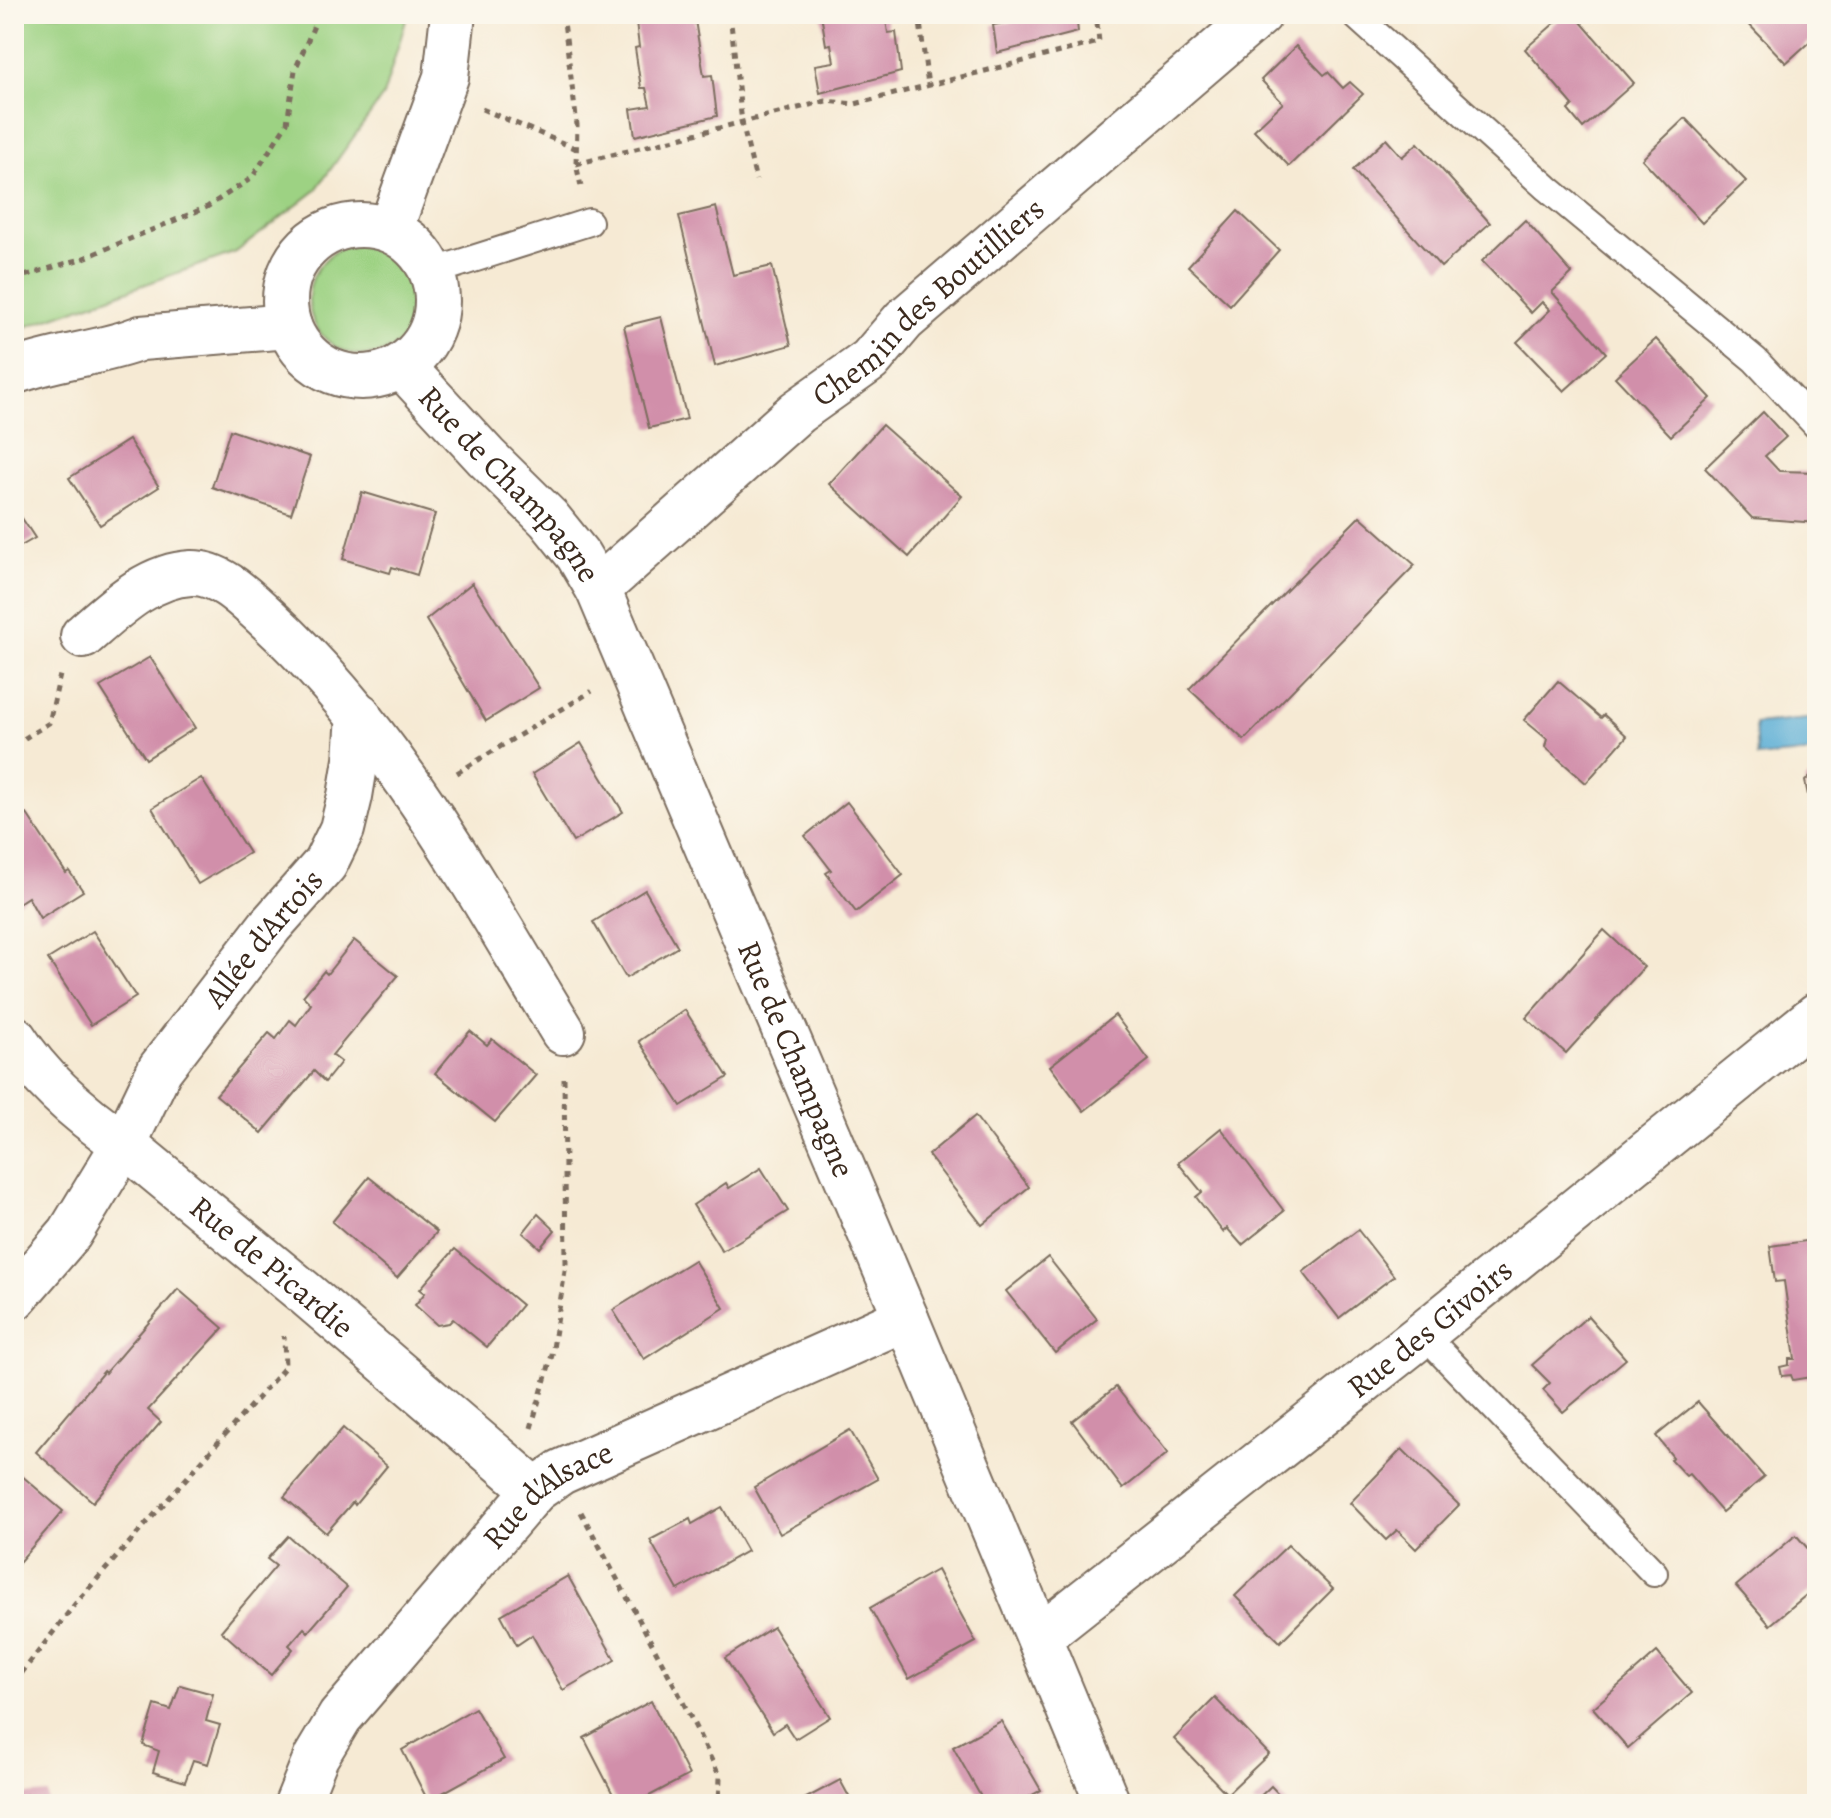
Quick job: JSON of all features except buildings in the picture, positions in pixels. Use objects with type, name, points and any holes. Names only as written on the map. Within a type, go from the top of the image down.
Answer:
[{"type":"street","points":[[390,230],[446,77],[453,14]]},
{"type":"street","name":"Chemin des Boutilliers","points":[[598,589],[797,412],[870,360],[904,320],[1260,14]]},
{"type":"street","points":[[365,225],[390,230],[409,242],[432,272],[438,305],[432,329],[421,350],[402,366],[382,375],[359,378],[336,374],[316,363],[300,347],[289,326],[285,302],[288,277],[300,255],[318,238],[341,228],[365,225]]},
{"type":"street","points":[[14,372],[141,338],[289,326]]},
{"type":"street","name":"Rue de Champagne","points":[[402,366],[486,457],[549,519],[578,555],[598,589],[1108,1804]]},
{"type":"street","points":[[83,636],[126,598],[164,580],[192,573],[217,579],[242,596],[308,656],[359,715],[419,795],[563,1032]]},
{"type":"street","name":"Allée d'Artois","points":[[14,1298],[70,1233],[124,1144],[160,1069],[270,926],[325,864],[342,829],[350,796],[359,715]]},
{"type":"street","name":"Rue des Givoirs","points":[[1039,1637],[1423,1334],[1817,1015]]},
{"type":"street","name":"Rue de Picardie","points":[[14,1038],[60,1092],[92,1122],[124,1144],[539,1479]]},
{"type":"street","name":"Rue d'Alsace","points":[[297,1804],[316,1757],[340,1717],[539,1479],[906,1318]]},
{"type":"lane","points":[[1354,14],[1547,188],[1755,360],[1817,426]]},
{"type":"lane","points":[[432,272],[589,222]]},
{"type":"lane","points":[[1423,1334],[1654,1573]]},
{"type":"path","points":[[14,279],[84,258],[194,213],[252,178],[287,123],[295,70],[319,14]]},
{"type":"path","points":[[563,14],[577,125],[576,164],[589,222]]},
{"type":"path","points":[[730,14],[742,123],[756,180]]},
{"type":"path","points":[[919,14],[928,86]]},
{"type":"path","points":[[576,164],[826,101],[855,104],[1099,42],[1096,14]]},
{"type":"path","points":[[477,107],[577,149]]},
{"type":"path","points":[[14,745],[49,723],[63,660],[83,636]]},
{"type":"path","points":[[419,795],[603,684]]},
{"type":"path","points":[[563,1032],[566,1264],[552,1355],[531,1426],[539,1479],[677,1690],[720,1777],[719,1804]]},
{"type":"path","points":[[14,1683],[75,1604],[285,1367],[284,1322]]},
{"type":"green space","points":[[14,14],[408,14],[383,96],[315,191],[236,252],[14,331]]},
{"type":"green space","points":[[365,243],[386,248],[404,260],[416,278],[421,299],[416,320],[404,338],[386,350],[365,355],[344,350],[326,338],[314,320],[309,299],[314,278],[326,260],[344,248]]},
{"type":"water","points":[[1817,718],[1817,752],[1757,757],[1755,724]]}]
